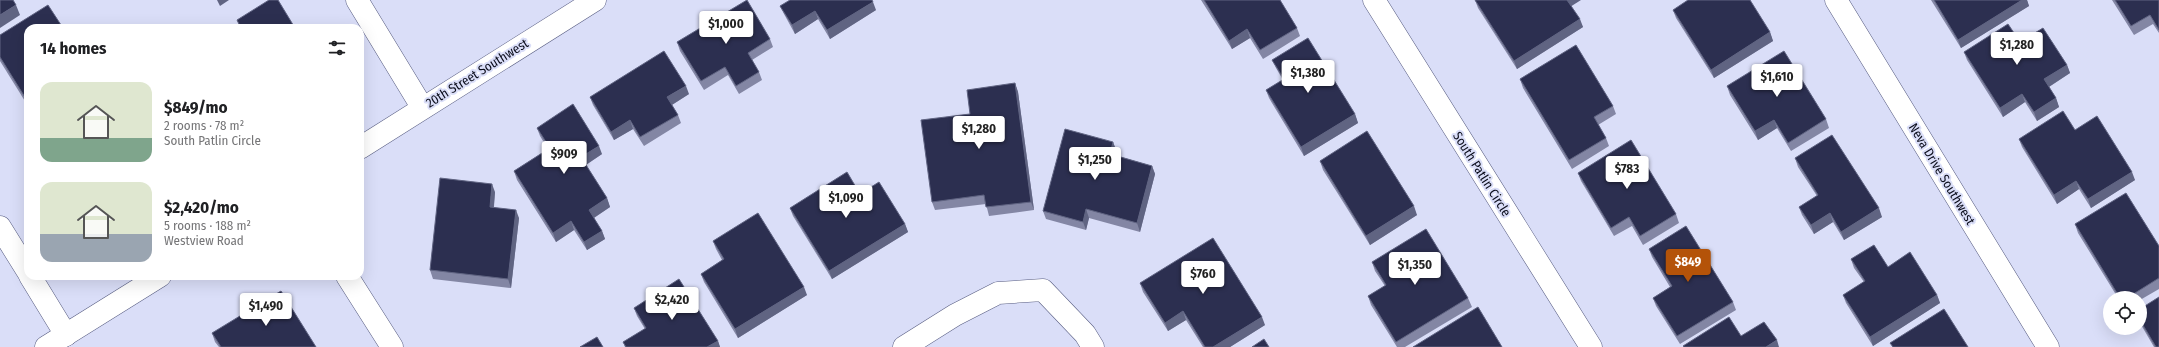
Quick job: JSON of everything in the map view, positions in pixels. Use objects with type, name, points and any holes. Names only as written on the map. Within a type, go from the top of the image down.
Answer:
[{"type":"street","points":[[357,0],[422,107]]},
{"type":"street","name":"20th Street Southwest","points":[[364,145],[422,107],[595,0]]},
{"type":"street","name":"South Patlin Circle","points":[[1374,0],[1591,347]]},
{"type":"street","name":"Neva Drive Southwest","points":[[1836,0],[2048,347]]},
{"type":"street","points":[[0,227],[24,266]]},
{"type":"street","points":[[32,280],[66,335]]},
{"type":"street","points":[[46,347],[154,280]]},
{"type":"street","points":[[350,280],[392,347]]},
{"type":"street","points":[[904,347],[955,316],[998,293],[1043,290],[1085,334],[1093,347]]},
{"type":"building","points":[[0,0],[13,0],[16,5],[0,15]]},
{"type":"building","points":[[269,0],[278,0],[293,24],[239,24],[237,20]]},
{"type":"building","points":[[747,0],[770,39],[748,53],[759,72],[736,86],[725,67],[701,81],[677,42]]},
{"type":"building","points":[[790,0],[872,0],[873,2],[827,30],[815,11],[792,25],[780,6]]},
{"type":"building","points":[[1204,0],[1280,0],[1297,28],[1260,50],[1247,29],[1229,41]]},
{"type":"building","points":[[1475,0],[1567,0],[1580,19],[1514,61]]},
{"type":"building","points":[[1688,0],[1750,0],[1770,32],[1711,70],[1673,10]]},
{"type":"building","points":[[1934,0],[2022,0],[1958,40]]},
{"type":"building","points":[[2115,0],[2159,0],[2159,30],[2150,15],[2131,26]]},
{"type":"building","points":[[48,5],[60,24],[24,24],[24,96],[0,57],[0,35]]},
{"type":"building","points":[[2008,24],[2020,42],[2043,28],[2067,65],[2044,79],[2056,98],[2034,112],[2022,94],[2000,108],[1964,52]]},
{"type":"building","points":[[1308,38],[1355,114],[1301,147],[1266,90],[1284,79],[1272,60]]},
{"type":"building","points":[[1576,45],[1613,106],[1594,117],[1606,138],[1569,160],[1520,79]]},
{"type":"building","points":[[664,51],[686,86],[667,97],[678,115],[640,137],[630,120],[611,132],[590,97]]},
{"type":"building","points":[[1784,51],[1826,119],[1788,143],[1774,120],[1755,131],[1727,86]]},
{"type":"building","points":[[1015,83],[1031,202],[986,207],[984,195],[932,202],[921,120],[970,114],[967,90]]},
{"type":"building","points":[[573,104],[599,146],[581,157],[607,198],[589,210],[602,231],[584,242],[571,221],[553,233],[514,171],[550,148],[537,128]]},
{"type":"building","points":[[2063,111],[2075,130],[2097,116],[2132,172],[2088,199],[2076,181],[2054,195],[2019,139]]},
{"type":"building","points":[[1065,129],[1113,142],[1110,154],[1152,166],[1137,223],[1086,209],[1083,222],[1043,211]]},
{"type":"building","points":[[1367,131],[1414,206],[1366,236],[1320,161]]},
{"type":"building","points":[[1832,135],[1879,208],[1841,232],[1830,213],[1811,225],[1799,207],[1818,195],[1795,158]]},
{"type":"building","points":[[1631,140],[1676,214],[1640,236],[1629,217],[1611,228],[1578,173]]},
{"type":"building","points":[[847,172],[860,194],[879,182],[905,224],[829,271],[790,208]]},
{"type":"building","points":[[440,178],[492,184],[490,207],[516,210],[508,279],[430,270]]},
{"type":"building","points":[[2126,193],[2159,246],[2159,278],[2138,291],[2116,291],[2075,224]]},
{"type":"building","points":[[758,213],[804,287],[735,329],[701,274],[724,259],[713,241]]},
{"type":"building","points":[[1686,226],[1733,302],[1677,336],[1653,298],[1672,286],[1649,249]]},
{"type":"building","points":[[1426,229],[1468,298],[1396,342],[1368,296],[1386,285],[1372,262]]},
{"type":"building","points":[[1213,238],[1262,317],[1213,347],[1205,347],[1183,311],[1165,323],[1140,283]]},
{"type":"building","points":[[1874,245],[1888,267],[1910,252],[1937,295],[1870,337],[1843,295],[1865,281],[1851,259]]},
{"type":"building","points":[[679,279],[718,341],[707,347],[626,347],[623,342],[646,328],[634,308]]},
{"type":"building","points":[[281,291],[316,347],[221,347],[212,333]]},
{"type":"building","points":[[2159,297],[2159,347],[2156,347],[2147,332],[2147,305]]},
{"type":"building","points":[[1478,307],[1502,347],[1413,347]]},
{"type":"building","points":[[1944,309],[1968,347],[1893,347],[1890,343]]},
{"type":"building","points":[[1729,317],[1741,336],[1764,322],[1777,340],[1766,347],[1683,346]]},
{"type":"building","points":[[597,337],[603,347],[580,347]]},
{"type":"building","points":[[1264,339],[1269,347],[1252,347]]}]
